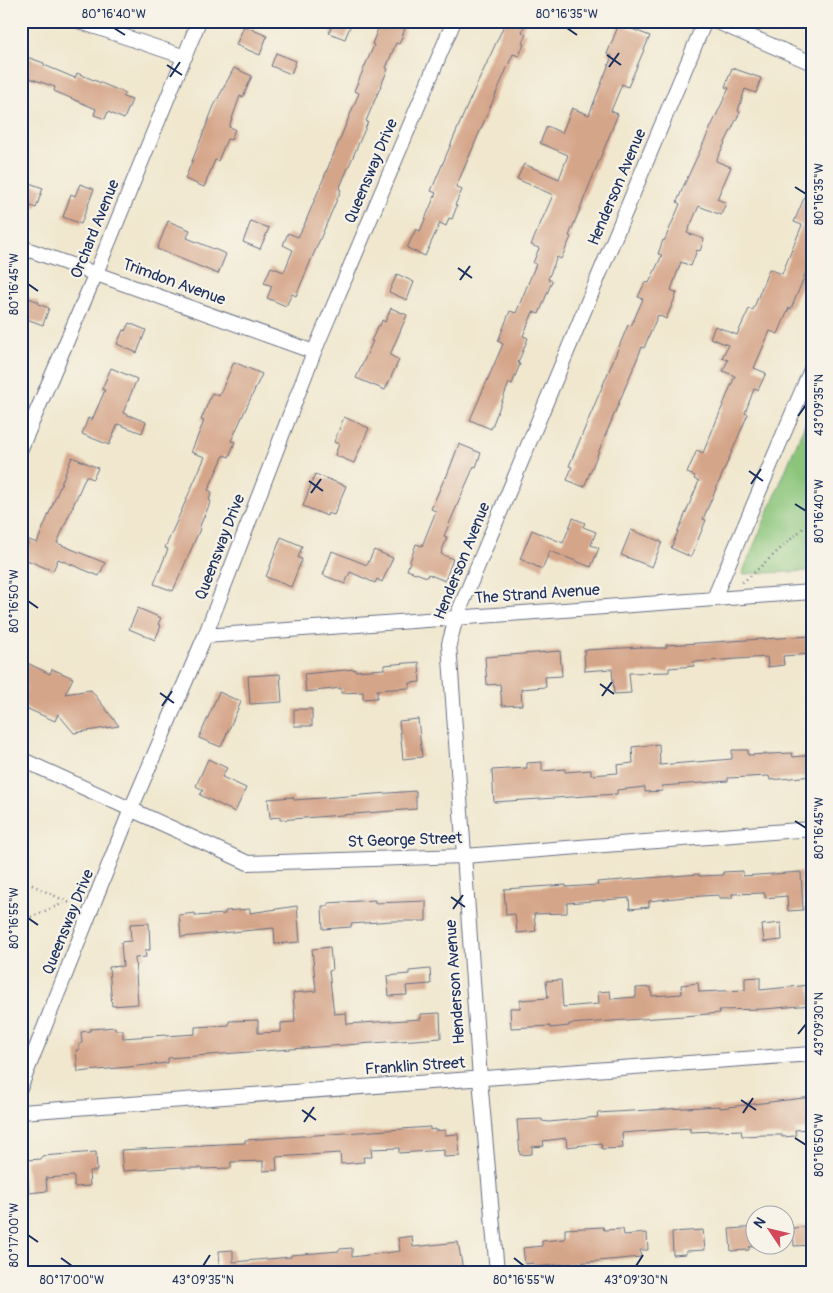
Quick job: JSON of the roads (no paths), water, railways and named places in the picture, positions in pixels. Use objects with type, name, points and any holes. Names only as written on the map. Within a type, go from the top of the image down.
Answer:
[{"type":"street","points":[[78,21],[185,57]]},
{"type":"street","name":"Orchard Avenue","points":[[21,448],[96,273],[200,21]]},
{"type":"street","name":"Queensway Drive","points":[[21,1086],[131,809],[204,636],[314,352],[454,21]]},
{"type":"street","name":"Henderson Avenue","points":[[497,1272],[480,1079],[449,644],[456,618],[705,21]]},
{"type":"street","points":[[715,21],[812,63]]},
{"type":"street","name":"Trimdon Avenue","points":[[21,247],[314,352]]},
{"type":"street","points":[[714,598],[812,367]]},
{"type":"street","name":"The Strand Avenue","points":[[204,636],[812,592]]},
{"type":"street","name":"St George Street","points":[[21,759],[248,862],[464,856],[812,829]]},
{"type":"street","name":"Franklin Street","points":[[21,1112],[812,1054]]}]
